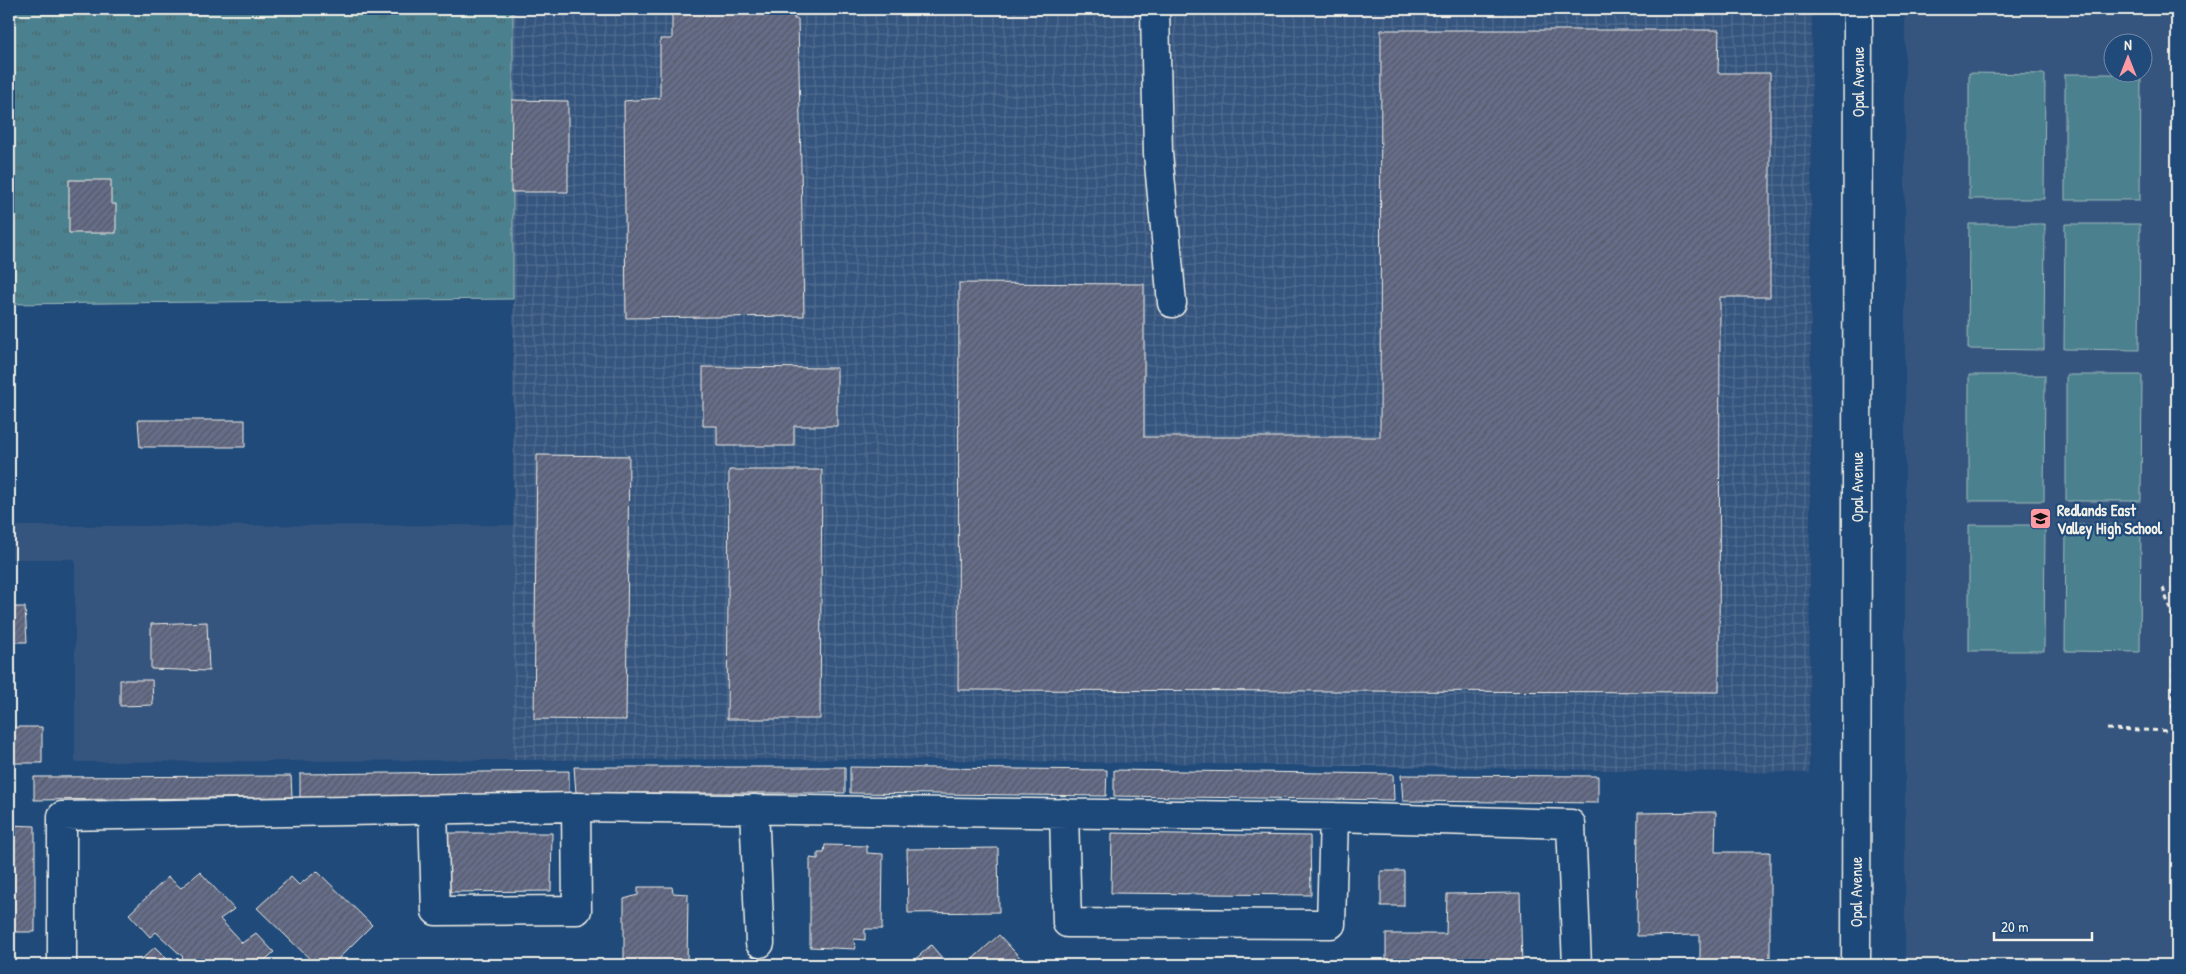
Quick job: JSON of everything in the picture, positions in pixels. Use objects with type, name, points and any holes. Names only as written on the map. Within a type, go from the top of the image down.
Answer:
[{"type":"street","points":[[1155,9],[1158,153],[1172,303]]},
{"type":"street","name":"Opal Avenue","points":[[1856,965],[1858,9]]},
{"type":"street","points":[[433,810],[436,911],[577,910],[576,807]]},
{"type":"street","points":[[62,965],[62,816],[576,807],[1334,817],[1571,824],[1577,965]]},
{"type":"street","points":[[754,809],[760,943]]},
{"type":"street","points":[[1064,813],[1067,922],[1331,924],[1334,817]]},
{"type":"path","points":[[2163,588],[2174,621],[2172,731]]},
{"type":"path","points":[[2107,729],[2177,731]]},
{"type":"shaded area","points":[[513,9],[1812,9],[1809,773],[870,759],[513,760]]},
{"type":"shaded area","name":"Redlands East Valley High School","points":[[1905,9],[2177,9],[2177,965],[1905,965]]},
{"type":"shaded area","points":[[513,525],[513,760],[75,762],[75,559],[9,559],[9,526]]},
{"type":"green space","points":[[9,9],[513,9],[513,299],[9,304]]},
{"type":"green space","points":[[1969,73],[2045,74],[2044,199],[1969,199]]},
{"type":"green space","points":[[2065,74],[2104,74],[2104,82],[2141,82],[2140,200],[2065,200]]},
{"type":"green space","points":[[1969,224],[2045,224],[2044,350],[1968,349]]},
{"type":"green space","points":[[2065,224],[2140,224],[2139,350],[2064,349]]},
{"type":"green space","points":[[1969,375],[2045,375],[2044,501],[1969,501]]},
{"type":"green space","points":[[2066,375],[2142,375],[2141,501],[2066,501]]},
{"type":"green space","points":[[1969,525],[2045,525],[2044,651],[1969,651]]},
{"type":"green space","points":[[2066,525],[2141,525],[2140,652],[2065,651]]},
{"type":"building","points":[[672,9],[794,9],[794,19],[798,19],[804,316],[626,318],[624,101],[660,98],[660,39],[672,39]]},
{"type":"building","points":[[1381,30],[1719,30],[1718,73],[1770,73],[1770,297],[1720,297],[1719,692],[958,690],[959,283],[1144,284],[1144,437],[1380,437]]},
{"type":"building","points":[[512,100],[568,101],[568,192],[511,192]]},
{"type":"building","points":[[69,180],[111,180],[111,204],[116,204],[116,233],[69,233]]},
{"type":"building","points":[[703,367],[837,368],[837,426],[794,426],[794,446],[717,446],[717,426],[703,426]]},
{"type":"building","points":[[138,420],[245,420],[245,447],[140,447]]},
{"type":"building","points":[[537,455],[629,456],[626,720],[534,719]]},
{"type":"building","points":[[729,470],[822,470],[820,719],[727,719]]},
{"type":"building","points":[[9,607],[25,607],[27,642],[9,642]]},
{"type":"building","points":[[207,622],[209,671],[151,669],[151,624]]},
{"type":"building","points":[[120,680],[152,680],[153,705],[120,706]]},
{"type":"building","points":[[11,727],[42,727],[42,763],[12,763]]},
{"type":"building","points":[[574,767],[845,767],[845,793],[576,793]]},
{"type":"building","points":[[850,767],[1107,770],[1106,796],[850,793]]},
{"type":"building","points":[[1114,770],[1393,774],[1394,800],[1114,796]]},
{"type":"building","points":[[569,771],[569,795],[300,798],[300,774]]},
{"type":"building","points":[[1401,775],[1598,776],[1598,803],[1403,801]]},
{"type":"building","points":[[291,776],[292,797],[34,800],[34,777]]},
{"type":"building","points":[[1716,812],[1715,852],[1770,852],[1770,965],[1700,965],[1700,935],[1637,936],[1638,813]]},
{"type":"building","points":[[9,825],[35,826],[35,932],[9,932]]},
{"type":"building","points":[[446,833],[552,833],[551,891],[446,892]]},
{"type":"building","points":[[1112,833],[1310,836],[1311,895],[1111,893]]},
{"type":"building","points":[[825,845],[867,846],[867,853],[883,854],[882,929],[865,929],[865,940],[854,939],[855,949],[810,947],[810,858],[818,859],[818,853],[824,853]]},
{"type":"building","points":[[998,848],[999,912],[908,913],[907,849]]},
{"type":"building","points":[[317,871],[372,925],[332,965],[316,965],[257,908],[291,877],[299,885]]},
{"type":"building","points":[[1381,871],[1404,871],[1404,906],[1381,906]]},
{"type":"building","points":[[200,872],[234,909],[220,919],[242,943],[256,933],[274,952],[259,965],[176,965],[183,957],[156,932],[150,937],[129,914],[168,877],[181,888]]},
{"type":"building","points":[[638,887],[672,887],[673,893],[688,894],[687,965],[624,965],[624,899],[638,895]]},
{"type":"building","points":[[1520,893],[1522,965],[1386,965],[1386,934],[1446,934],[1447,894]]},
{"type":"building","points":[[999,935],[1027,965],[966,965]]},
{"type":"building","points":[[931,945],[943,959],[935,965],[909,965]]},
{"type":"building","points":[[155,947],[173,965],[136,965],[143,958]]},
{"type":"place","name":"Redlands East Valley High School","points":[[2041,519]]}]
